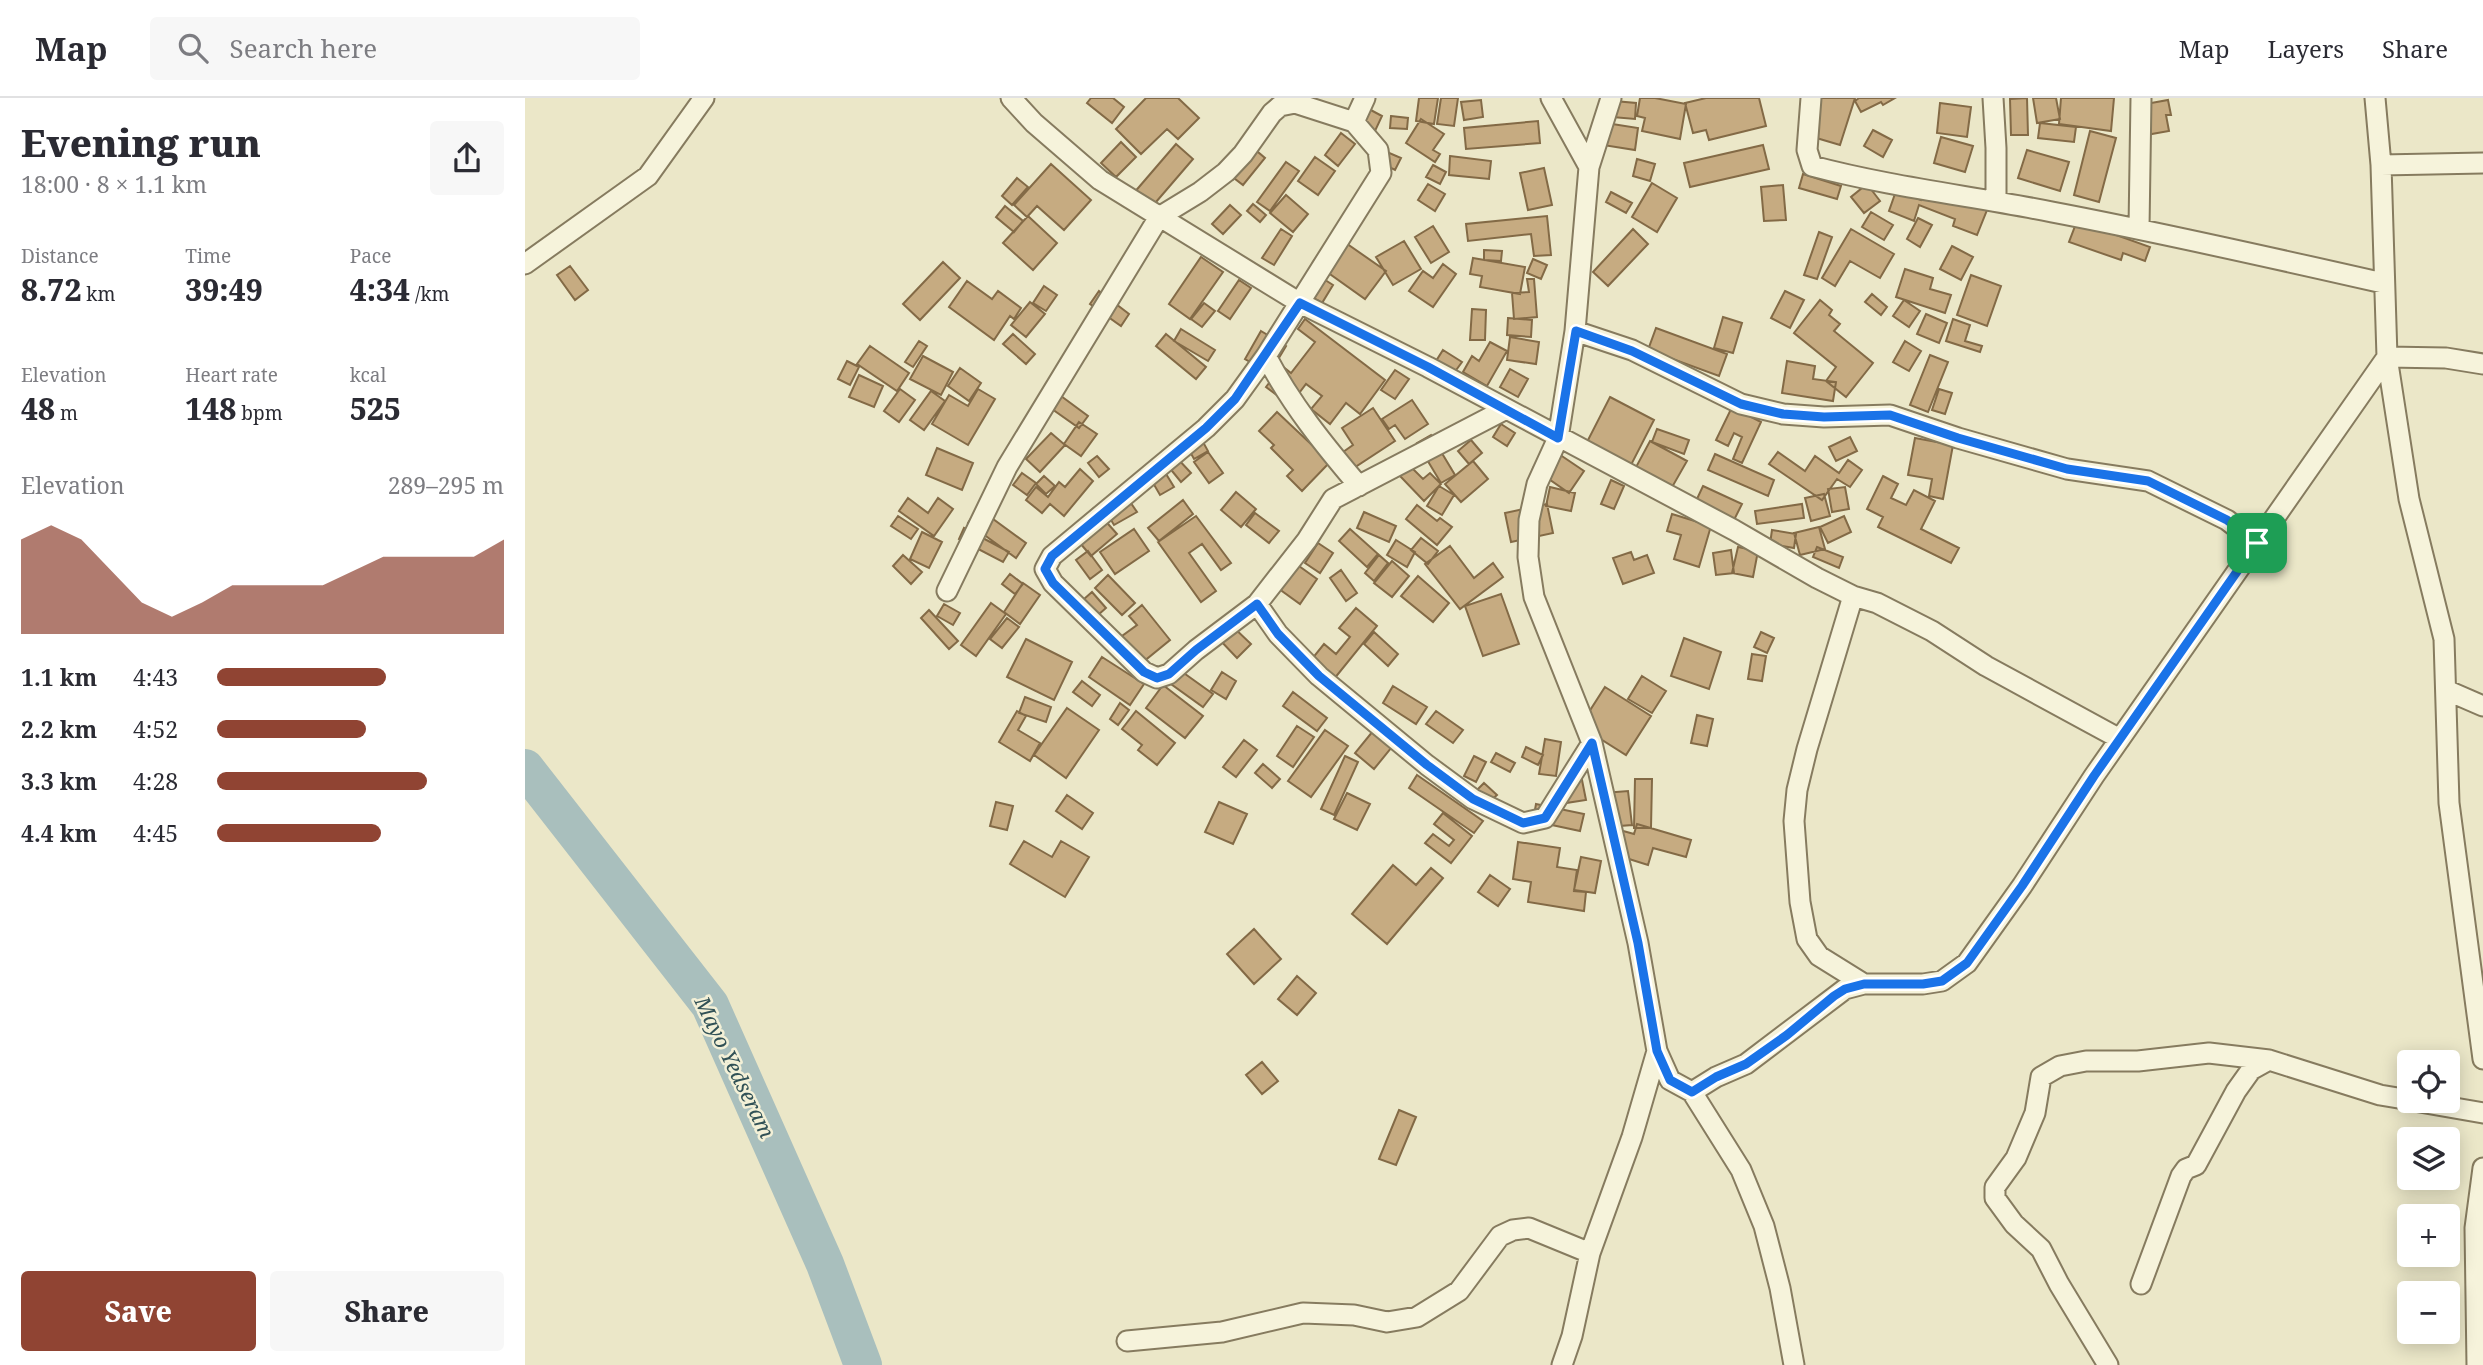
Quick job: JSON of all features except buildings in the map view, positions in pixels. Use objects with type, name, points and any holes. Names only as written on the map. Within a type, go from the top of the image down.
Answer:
[{"type":"street","points":[[525,264],[648,176],[704,98]]},
{"type":"street","points":[[1011,98],[1034,123],[1100,180],[1300,303],[1428,367],[1853,596],[1877,603],[1932,631],[1986,666],[2120,739]]},
{"type":"street","points":[[1355,122],[1365,98]]},
{"type":"street","points":[[1551,98],[1589,167]]},
{"type":"street","points":[[1611,98],[1589,167],[1576,331],[1558,438],[1538,484],[1528,520],[1528,557],[1534,597],[1592,743],[1638,943],[1657,1051],[1670,1080],[1692,1092],[1741,1170],[1764,1226],[1780,1288],[1794,1365]]},
{"type":"street","points":[[1811,98],[1807,150],[1812,166],[1865,180],[2139,228],[2383,283]]},
{"type":"street","points":[[1993,98],[1996,201]]},
{"type":"street","points":[[2139,228],[2141,98]]},
{"type":"street","points":[[2375,98],[2381,165],[2387,357],[2409,499],[2444,639],[2449,803],[2483,1059]]},
{"type":"street","points":[[947,591],[1007,467],[1159,217],[1226,173],[1280,106],[1294,103],[1355,122],[1378,150],[1381,173],[1266,356],[1235,399],[1206,428],[1052,556],[1045,569],[1053,583],[1144,672],[1157,678],[1169,674],[1257,604],[1307,540],[1333,499],[1506,409]]},
{"type":"street","points":[[2381,165],[2483,163]]},
{"type":"street","points":[[1576,331],[1632,351],[1741,404],[1793,415],[1890,415],[1958,438],[2067,469],[2148,481],[2227,520],[2257,543]]},
{"type":"street","points":[[1266,356],[1295,406],[1359,486]]},
{"type":"street","points":[[2387,357],[2446,358],[2483,364]]},
{"type":"street","points":[[1692,1092],[1716,1077],[1746,1064],[1845,989],[1864,984],[1923,984],[1942,981],[1967,963],[2387,357]]},
{"type":"street","points":[[1853,596],[1807,749],[1797,790],[1794,821],[1800,902],[1807,939],[1819,956],[1864,984]]},
{"type":"street","points":[[1257,604],[1278,634],[1330,685],[1427,765],[1473,799],[1523,823],[1545,818],[1592,743]]},
{"type":"street","points":[[2446,690],[2483,706]]},
{"type":"street","points":[[1562,1365],[1572,1336],[1590,1253],[1632,1137],[1657,1051]]},
{"type":"street","points":[[2108,1365],[2071,1306],[2041,1249],[2014,1224],[1995,1198],[1995,1187],[2016,1158],[2035,1113],[2041,1077],[2060,1066],[2086,1061],[2139,1061],[2209,1053],[2269,1060],[2380,1095],[2397,1098]]},
{"type":"street","points":[[2141,1284],[2181,1176],[2186,1169],[2196,1165],[2236,1091],[2251,1070],[2269,1060]]},
{"type":"street","points":[[2460,1109],[2483,1113]]},
{"type":"street","points":[[2477,1365],[2475,1228],[2483,1168]]},
{"type":"street","points":[[1127,1341],[1222,1332],[1303,1313],[1325,1312],[1387,1322],[1417,1317],[1458,1291],[1500,1236],[1513,1230],[1529,1228],[1590,1253]]},
{"type":"waterway","name":"Mayo Yedseram","points":[[525,768],[710,1005],[825,1264],[863,1365]]},
{"type":"route","points":[[1300,303],[1428,367],[1558,438],[1576,331],[1632,351],[1741,404],[1783,414],[1824,417],[1849,414],[1890,415],[1958,438],[2067,469],[2148,481],[2227,520],[2257,543],[1967,963],[1942,981],[1923,984],[1864,984],[1845,989],[1746,1064],[1716,1077],[1692,1092],[1670,1080],[1657,1051],[1638,943],[1592,743],[1545,818],[1523,823],[1473,799],[1427,765],[1319,676],[1278,634],[1257,604],[1169,674],[1157,678],[1144,672],[1053,583],[1045,569],[1052,556],[1206,428],[1235,399],[1300,303]]}]
